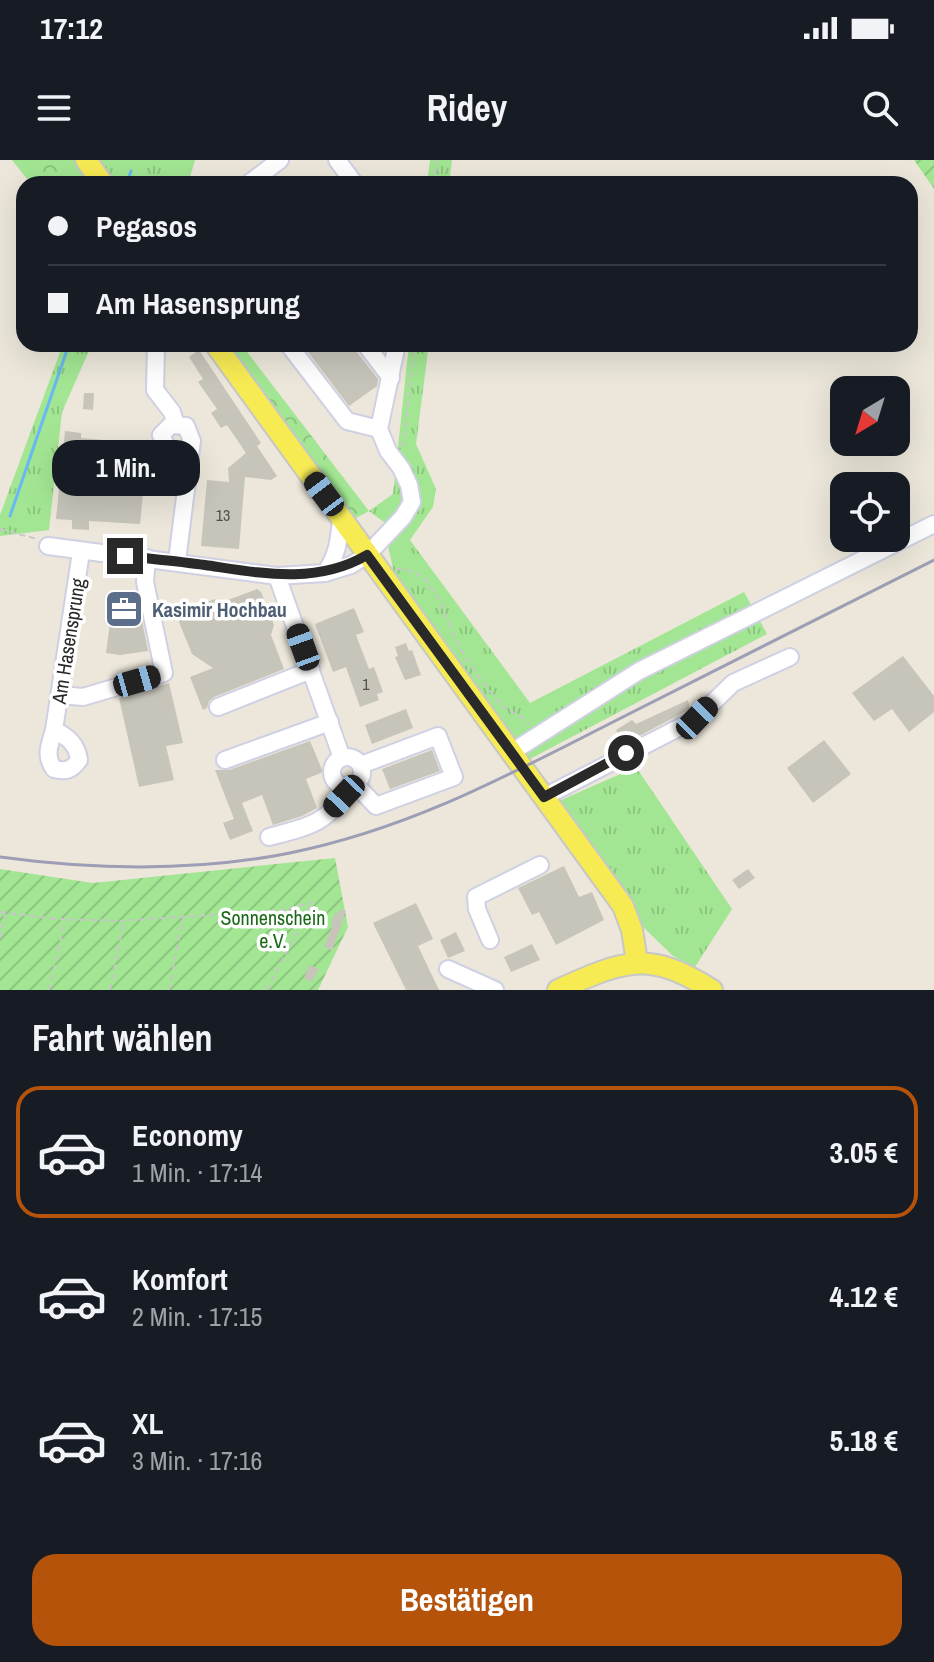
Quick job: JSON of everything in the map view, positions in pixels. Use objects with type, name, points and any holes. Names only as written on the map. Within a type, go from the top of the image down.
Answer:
[{"type":"main road","points":[[221,352],[623,906],[632,930],[637,962]]},
{"type":"main road","points":[[558,990],[616,966],[637,962],[670,967],[712,990]]},
{"type":"street","points":[[259,176],[280,160]]},
{"type":"street","points":[[156,352],[155,390],[172,412],[176,425],[186,426],[192,441],[177,561]]},
{"type":"street","points":[[294,352],[347,421],[379,429]]},
{"type":"street","points":[[371,352],[391,378]]},
{"type":"street","points":[[367,555],[403,517],[412,502],[409,485],[388,451],[379,429],[396,352]]},
{"type":"street","points":[[325,573],[338,550],[341,520]]},
{"type":"street","points":[[512,752],[639,671],[934,524]]},
{"type":"street","name":"Am Hasensprung","points":[[48,546],[277,576],[325,573],[351,565],[367,555]]},
{"type":"street","name":"Am Hasensprung","points":[[54,730],[81,552]]},
{"type":"street","points":[[60,695],[83,697],[164,673],[145,582],[147,558]]},
{"type":"street","points":[[277,576],[342,758]]},
{"type":"street","points":[[544,797],[697,718],[733,683],[790,657]]},
{"type":"street","points":[[218,707],[311,670]]},
{"type":"street","points":[[225,760],[330,722]]},
{"type":"street","points":[[438,736],[454,777],[376,806],[352,786],[336,781],[333,775],[333,768],[342,758],[350,757],[361,765],[438,736]]},
{"type":"street","points":[[269,837],[318,824],[361,779],[361,765]]},
{"type":"street","points":[[490,940],[477,909],[476,897],[540,865]]},
{"type":"street","points":[[448,969],[484,988]]},
{"type":"path","points":[[401,468],[414,352]]},
{"type":"path","points":[[0,529],[38,539],[48,546]]},
{"type":"path","points":[[380,573],[412,570],[428,583],[459,647],[496,700],[509,712],[526,720],[539,735]]},
{"type":"path","points":[[0,912],[124,921],[284,910],[312,902],[267,990]]},
{"type":"path","points":[[0,938],[5,913]]},
{"type":"path","points":[[169,990],[184,917]]},
{"type":"path","points":[[49,990],[65,919]]},
{"type":"path","points":[[110,990],[124,921]]},
{"type":"green space","points":[[12,160],[80,160],[91,176],[25,176]]},
{"type":"green space","points":[[80,160],[195,160],[190,176],[91,176]]},
{"type":"green space","points":[[430,160],[452,160],[450,176],[428,176]]},
{"type":"green space","points":[[914,160],[934,160],[934,189]]},
{"type":"green space","points":[[60,352],[88,352],[62,412],[49,530],[0,536],[0,515]]},
{"type":"green space","points":[[228,352],[247,352],[369,511],[356,518],[276,420]]},
{"type":"green space","points":[[408,352],[428,352],[416,444],[436,489],[433,507],[410,540],[530,703],[744,592],[767,634],[528,760],[394,573],[388,546],[400,534],[369,511],[393,494]]},
{"type":"green space","points":[[636,767],[732,909],[695,967],[673,956],[642,926],[559,801]]},
{"type":"green space","name":"Sonnenschein e.V.","points":[[335,858],[348,927],[318,990],[0,990],[0,869],[93,883]]},
{"type":"building","points":[[200,352],[261,443],[257,446],[277,476],[271,480],[245,477],[239,549],[201,546],[207,480],[229,482],[228,468],[246,453],[227,425],[221,428],[211,413],[217,409],[198,382],[203,379],[189,357]]},
{"type":"building","points":[[308,352],[357,352],[378,379],[377,386],[349,406]]},
{"type":"building","points":[[84,393],[94,393],[93,410],[83,409]]},
{"type":"building","points":[[65,431],[81,433],[81,438],[137,443],[134,481],[144,482],[140,524],[89,521],[89,530],[72,529],[72,520],[56,519]]},
{"type":"building","points":[[257,589],[274,625],[271,635],[284,669],[214,697],[203,710],[190,677],[213,668],[192,654],[179,622],[181,617],[189,614],[187,610],[215,599],[217,604]]},
{"type":"building","points":[[136,591],[148,651],[120,655],[106,653],[112,608],[125,605],[122,593]]},
{"type":"building","points":[[354,608],[364,632],[356,635],[369,669],[374,667],[383,692],[377,694],[379,700],[360,707],[346,667],[333,672],[315,624]]},
{"type":"building","points":[[406,643],[409,651],[412,650],[421,675],[405,680],[395,657],[398,656],[395,647]]},
{"type":"building","points":[[903,656],[934,696],[934,712],[909,732],[892,709],[874,721],[852,693]]},
{"type":"building","points":[[169,683],[183,743],[166,746],[174,780],[139,787],[119,698]]},
{"type":"building","points":[[688,700],[690,709],[624,744],[616,730],[632,720],[636,724]]},
{"type":"building","points":[[406,709],[413,728],[372,744],[365,725]]},
{"type":"building","points":[[824,740],[851,774],[813,803],[787,768]]},
{"type":"building","points":[[310,741],[323,772],[306,779],[317,808],[273,825],[262,795],[242,803],[253,831],[230,840],[223,823],[234,819],[215,770],[229,770]]},
{"type":"building","points":[[432,750],[440,771],[390,789],[382,769]]},
{"type":"building","points":[[564,866],[579,897],[592,892],[604,920],[556,945],[539,912],[532,915],[518,888]]},
{"type":"building","points":[[748,869],[755,878],[739,889],[732,880]]},
{"type":"building","points":[[416,903],[433,939],[418,946],[439,990],[406,990],[373,923]]},
{"type":"building","points":[[340,909],[346,911],[332,951],[324,946],[331,923]]},
{"type":"building","points":[[456,932],[465,951],[448,958],[440,940]]},
{"type":"building","points":[[532,944],[540,960],[511,972],[504,957]]},
{"type":"building","points":[[309,965],[319,969],[312,982],[304,978]]},
{"type":"waterway","points":[[129,176],[131,171]]},
{"type":"waterway","points":[[10,516],[66,352]]},
{"type":"railway","points":[[0,857],[72,865],[181,866],[290,853],[375,830],[493,782],[934,560]]},
{"type":"place","name":"Kasimir Hochbau","points":[[124,609]]},
{"type":"route","points":[[125,556],[277,576],[325,573],[351,565],[367,555],[544,797],[626,753]]}]
